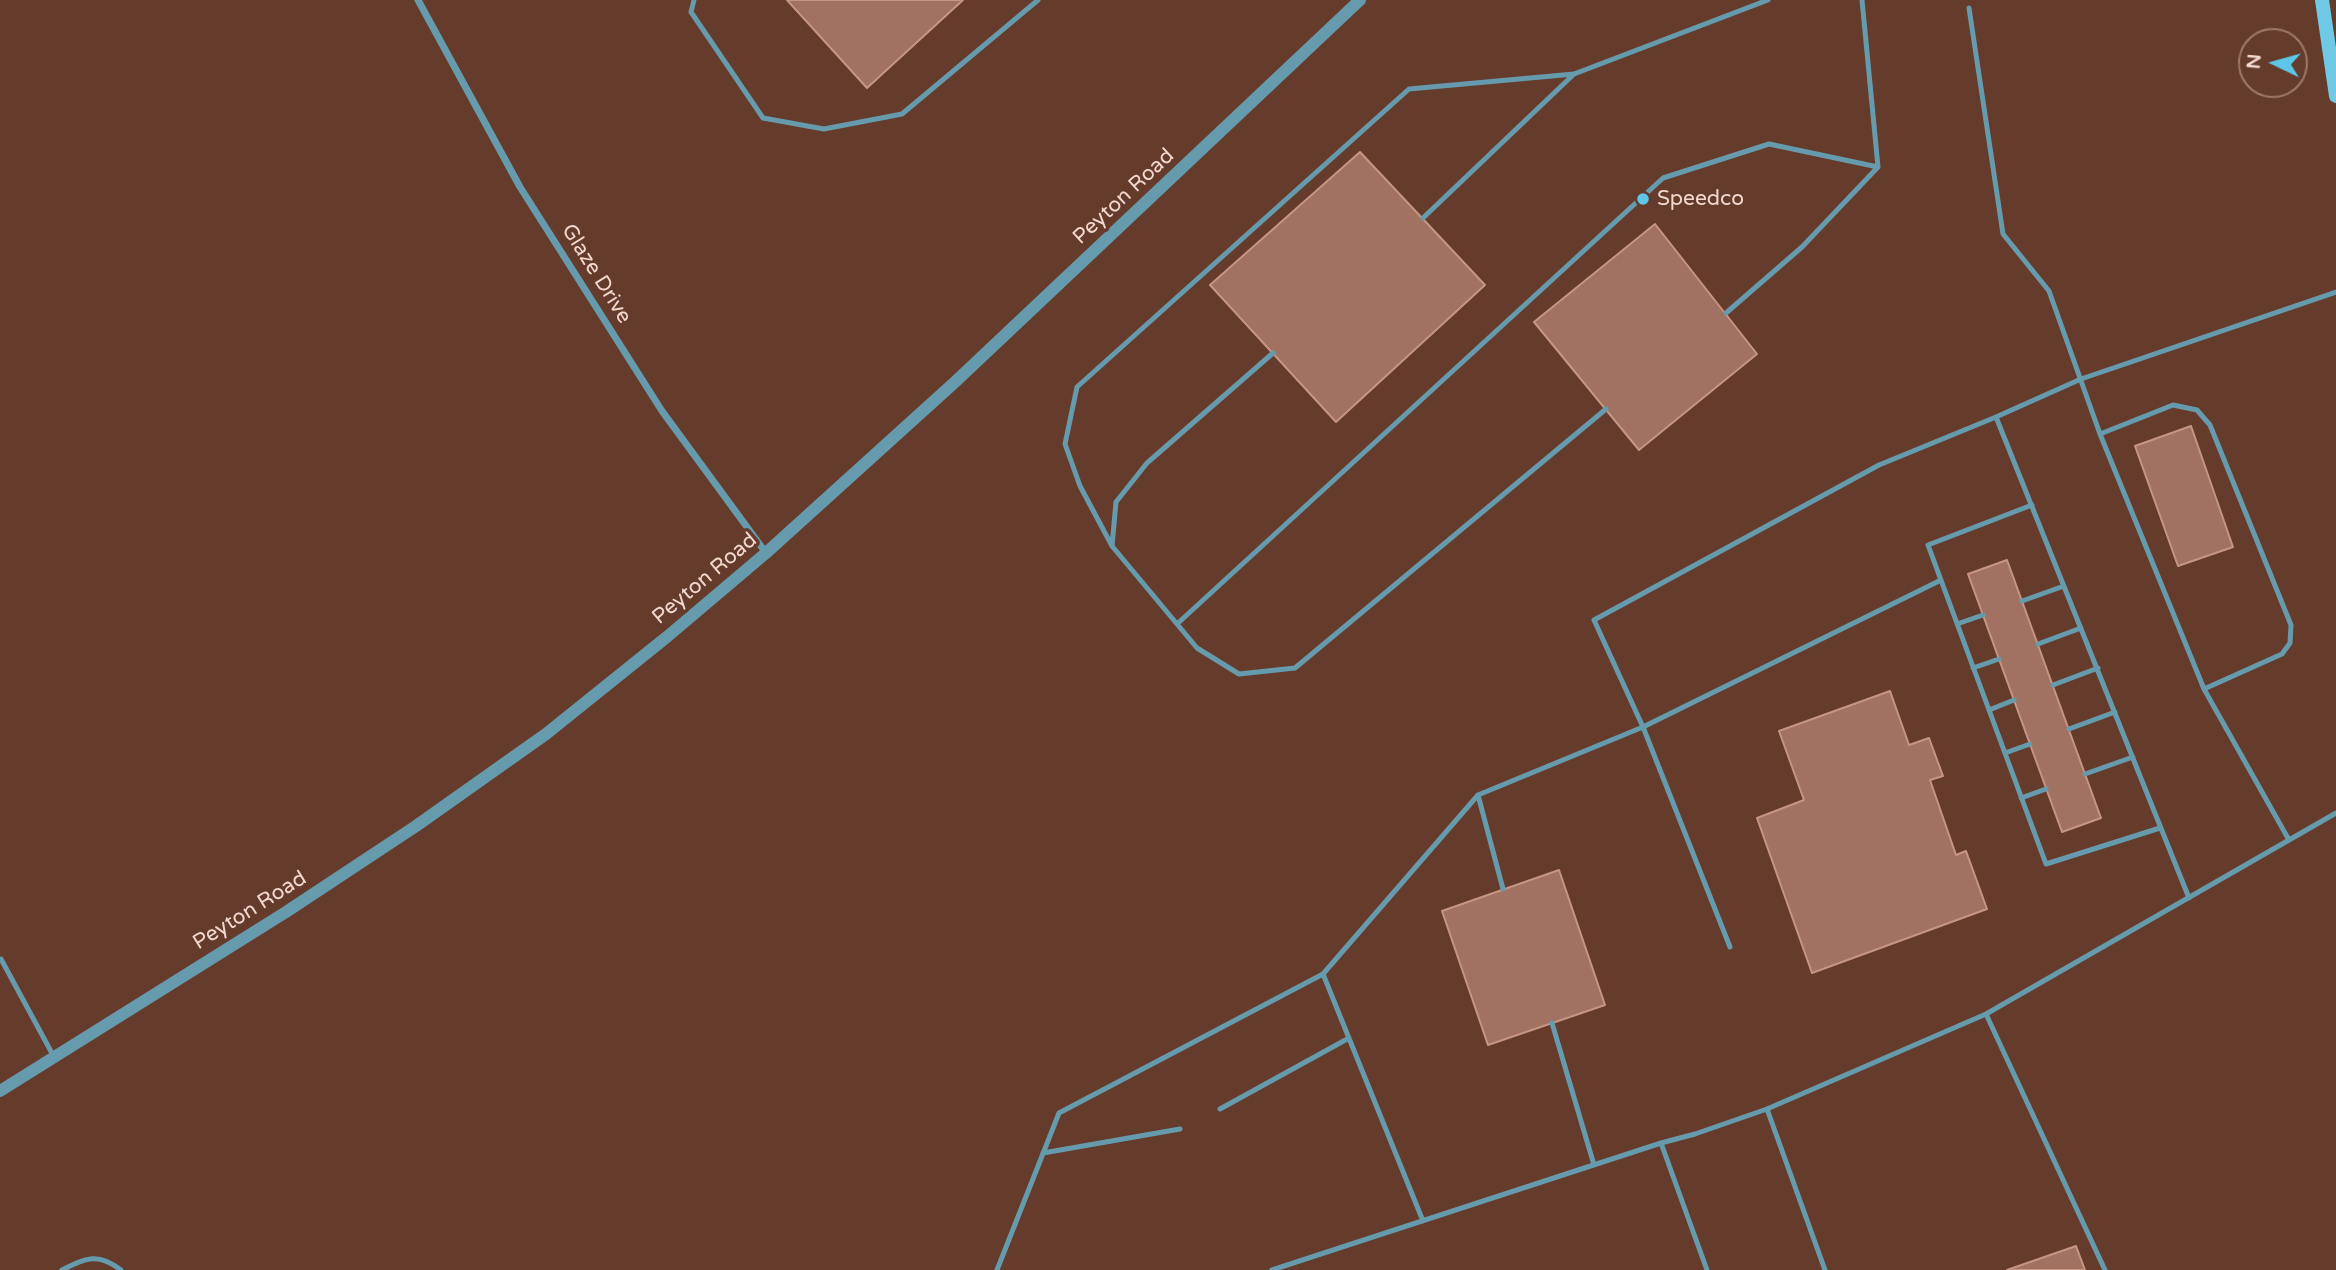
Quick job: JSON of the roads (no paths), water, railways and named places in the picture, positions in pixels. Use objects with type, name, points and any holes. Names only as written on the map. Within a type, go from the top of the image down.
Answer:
[{"type":"main road","points":[[2322,0],[2336,96]]},
{"type":"street","name":"Glaze Drive","points":[[418,0],[520,187],[662,411],[766,553]]},
{"type":"street","name":"Peyton Road","points":[[0,1091],[286,912],[416,826],[546,734],[766,553],[965,373],[1360,0]]},
{"type":"lane","points":[[694,0],[691,12],[763,118],[824,129],[902,114],[1038,0]]},
{"type":"lane","points":[[1606,409],[1295,668],[1239,674],[1197,648],[1112,546],[1080,486],[1065,444],[1077,387],[1409,89],[1574,74],[1768,0]]},
{"type":"lane","points":[[1726,313],[1802,247],[1878,167],[1862,0]]},
{"type":"lane","points":[[1969,8],[2003,234],[2049,291],[2099,434],[2204,689],[2289,840]]},
{"type":"lane","points":[[1423,218],[1574,74]]},
{"type":"lane","points":[[1178,624],[1663,178],[1769,144],[1878,167]]},
{"type":"lane","points":[[1730,947],[1643,727],[1594,620],[1879,465],[2081,379],[2336,292]]},
{"type":"lane","points":[[1112,546],[1116,502],[1147,463],[1273,353]]},
{"type":"lane","points":[[2099,434],[2173,405],[2197,410],[2210,425],[2291,625],[2290,643],[2282,654],[2204,689]]},
{"type":"lane","points":[[1996,417],[2189,898]]},
{"type":"lane","points":[[2032,505],[1928,545],[2046,864],[2160,828]]},
{"type":"lane","points":[[997,1270],[1059,1113],[1323,974],[1478,794],[1643,727],[1941,580]]},
{"type":"lane","points":[[2022,601],[2064,586]]},
{"type":"lane","points":[[1957,624],[1983,615]]},
{"type":"lane","points":[[2038,644],[2081,628]]},
{"type":"lane","points":[[1973,668],[1999,659]]},
{"type":"lane","points":[[2053,685],[2098,668]]},
{"type":"lane","points":[[1989,710],[2014,700]]},
{"type":"lane","points":[[2069,730],[2115,712]]},
{"type":"lane","points":[[2004,753],[2029,744]]},
{"type":"lane","points":[[2085,774],[2133,757]]},
{"type":"lane","points":[[2021,798],[2046,789]]},
{"type":"lane","points":[[1478,794],[1503,889]]},
{"type":"lane","points":[[1272,1270],[1768,1109],[1986,1014],[2336,813]]},
{"type":"lane","points":[[0,958],[54,1057]]},
{"type":"lane","points":[[1323,974],[1423,1221]]},
{"type":"lane","points":[[1986,1014],[2105,1270]]},
{"type":"lane","points":[[1552,1023],[1594,1165]]},
{"type":"lane","points":[[1220,1109],[1349,1038]]},
{"type":"lane","points":[[1768,1109],[1825,1270]]},
{"type":"lane","points":[[1043,1153],[1180,1129]]},
{"type":"lane","points":[[1661,1143],[1707,1270]]},
{"type":"lane","points":[[62,1270],[87,1258],[109,1261],[121,1270]]},
{"type":"place","name":"Speedco","points":[[1643,199]]}]
